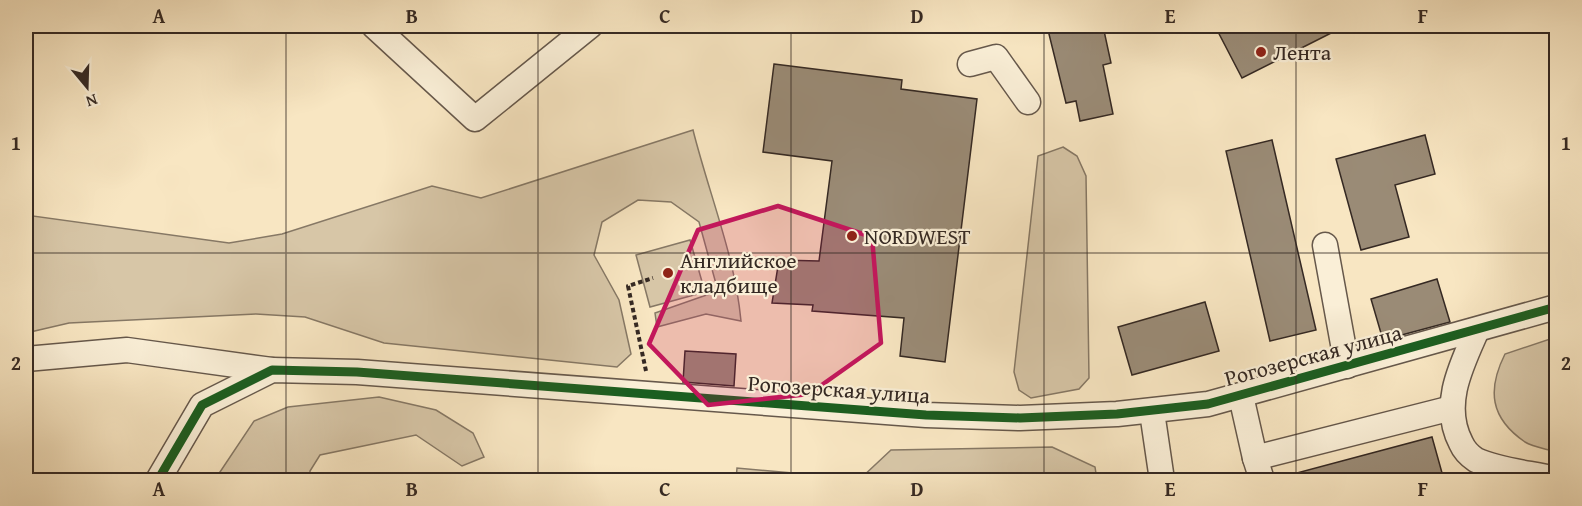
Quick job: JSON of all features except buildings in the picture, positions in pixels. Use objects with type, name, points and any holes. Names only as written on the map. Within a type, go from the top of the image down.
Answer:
[{"type":"street","points":[[374,26],[476,119],[590,26]]},
{"type":"street","points":[[970,64],[996,57],[1028,102]]},
{"type":"street","points":[[1325,245],[1347,366]]},
{"type":"street","name":"Рогозерская улица","points":[[158,480],[202,405],[272,370],[357,372],[926,415],[1020,418],[1152,412],[1241,396],[1557,307]]},
{"type":"street","points":[[1477,330],[1452,392],[1454,429],[1473,458],[1509,475],[1557,479]]},
{"type":"street","points":[[26,360],[127,350],[272,370]]},
{"type":"street","points":[[1241,396],[1262,480]]},
{"type":"street","points":[[1255,458],[1452,408]]},
{"type":"street","points":[[1152,412],[1162,480]]},
{"type":"path","points":[[650,393],[628,286],[653,278]]},
{"type":"highlighted area","points":[[778,206],[872,237],[881,343],[809,394],[708,405],[649,344],[698,230]]},
{"type":"shaded area","points":[[693,130],[727,249],[741,321],[706,314],[657,327],[655,313],[718,291],[699,222],[671,202],[638,200],[602,222],[594,255],[619,300],[631,354],[617,367],[384,343],[305,317],[256,314],[69,323],[26,333],[26,215],[229,243],[282,234],[432,186],[481,198]]},
{"type":"shaded area","points":[[1063,147],[1077,156],[1086,176],[1089,378],[1079,389],[1031,398],[1019,390],[1014,372],[1038,156]]},
{"type":"shaded area","points":[[690,240],[705,292],[650,307],[636,255]]},
{"type":"shaded area","points":[[1556,337],[1556,452],[1528,444],[1513,433],[1499,413],[1494,391],[1499,367],[1505,354]]},
{"type":"shaded area","points":[[379,397],[436,410],[473,433],[484,457],[462,466],[416,435],[320,455],[310,471],[310,480],[219,480],[218,475],[254,421],[288,407]]},
{"type":"shaded area","points":[[1052,447],[1095,467],[1097,480],[736,480],[737,468],[860,479],[891,450]]},
{"type":"cycle path","points":[[158,480],[202,405],[272,370],[357,372],[926,415],[1020,418],[1117,414],[1208,404],[1556,307]]},
{"type":"place","name":"Лента","points":[[1261,52]]},
{"type":"place","name":"NORDWEST","points":[[852,236]]},
{"type":"place","name":"Английское кладбище","points":[[668,273]]}]
